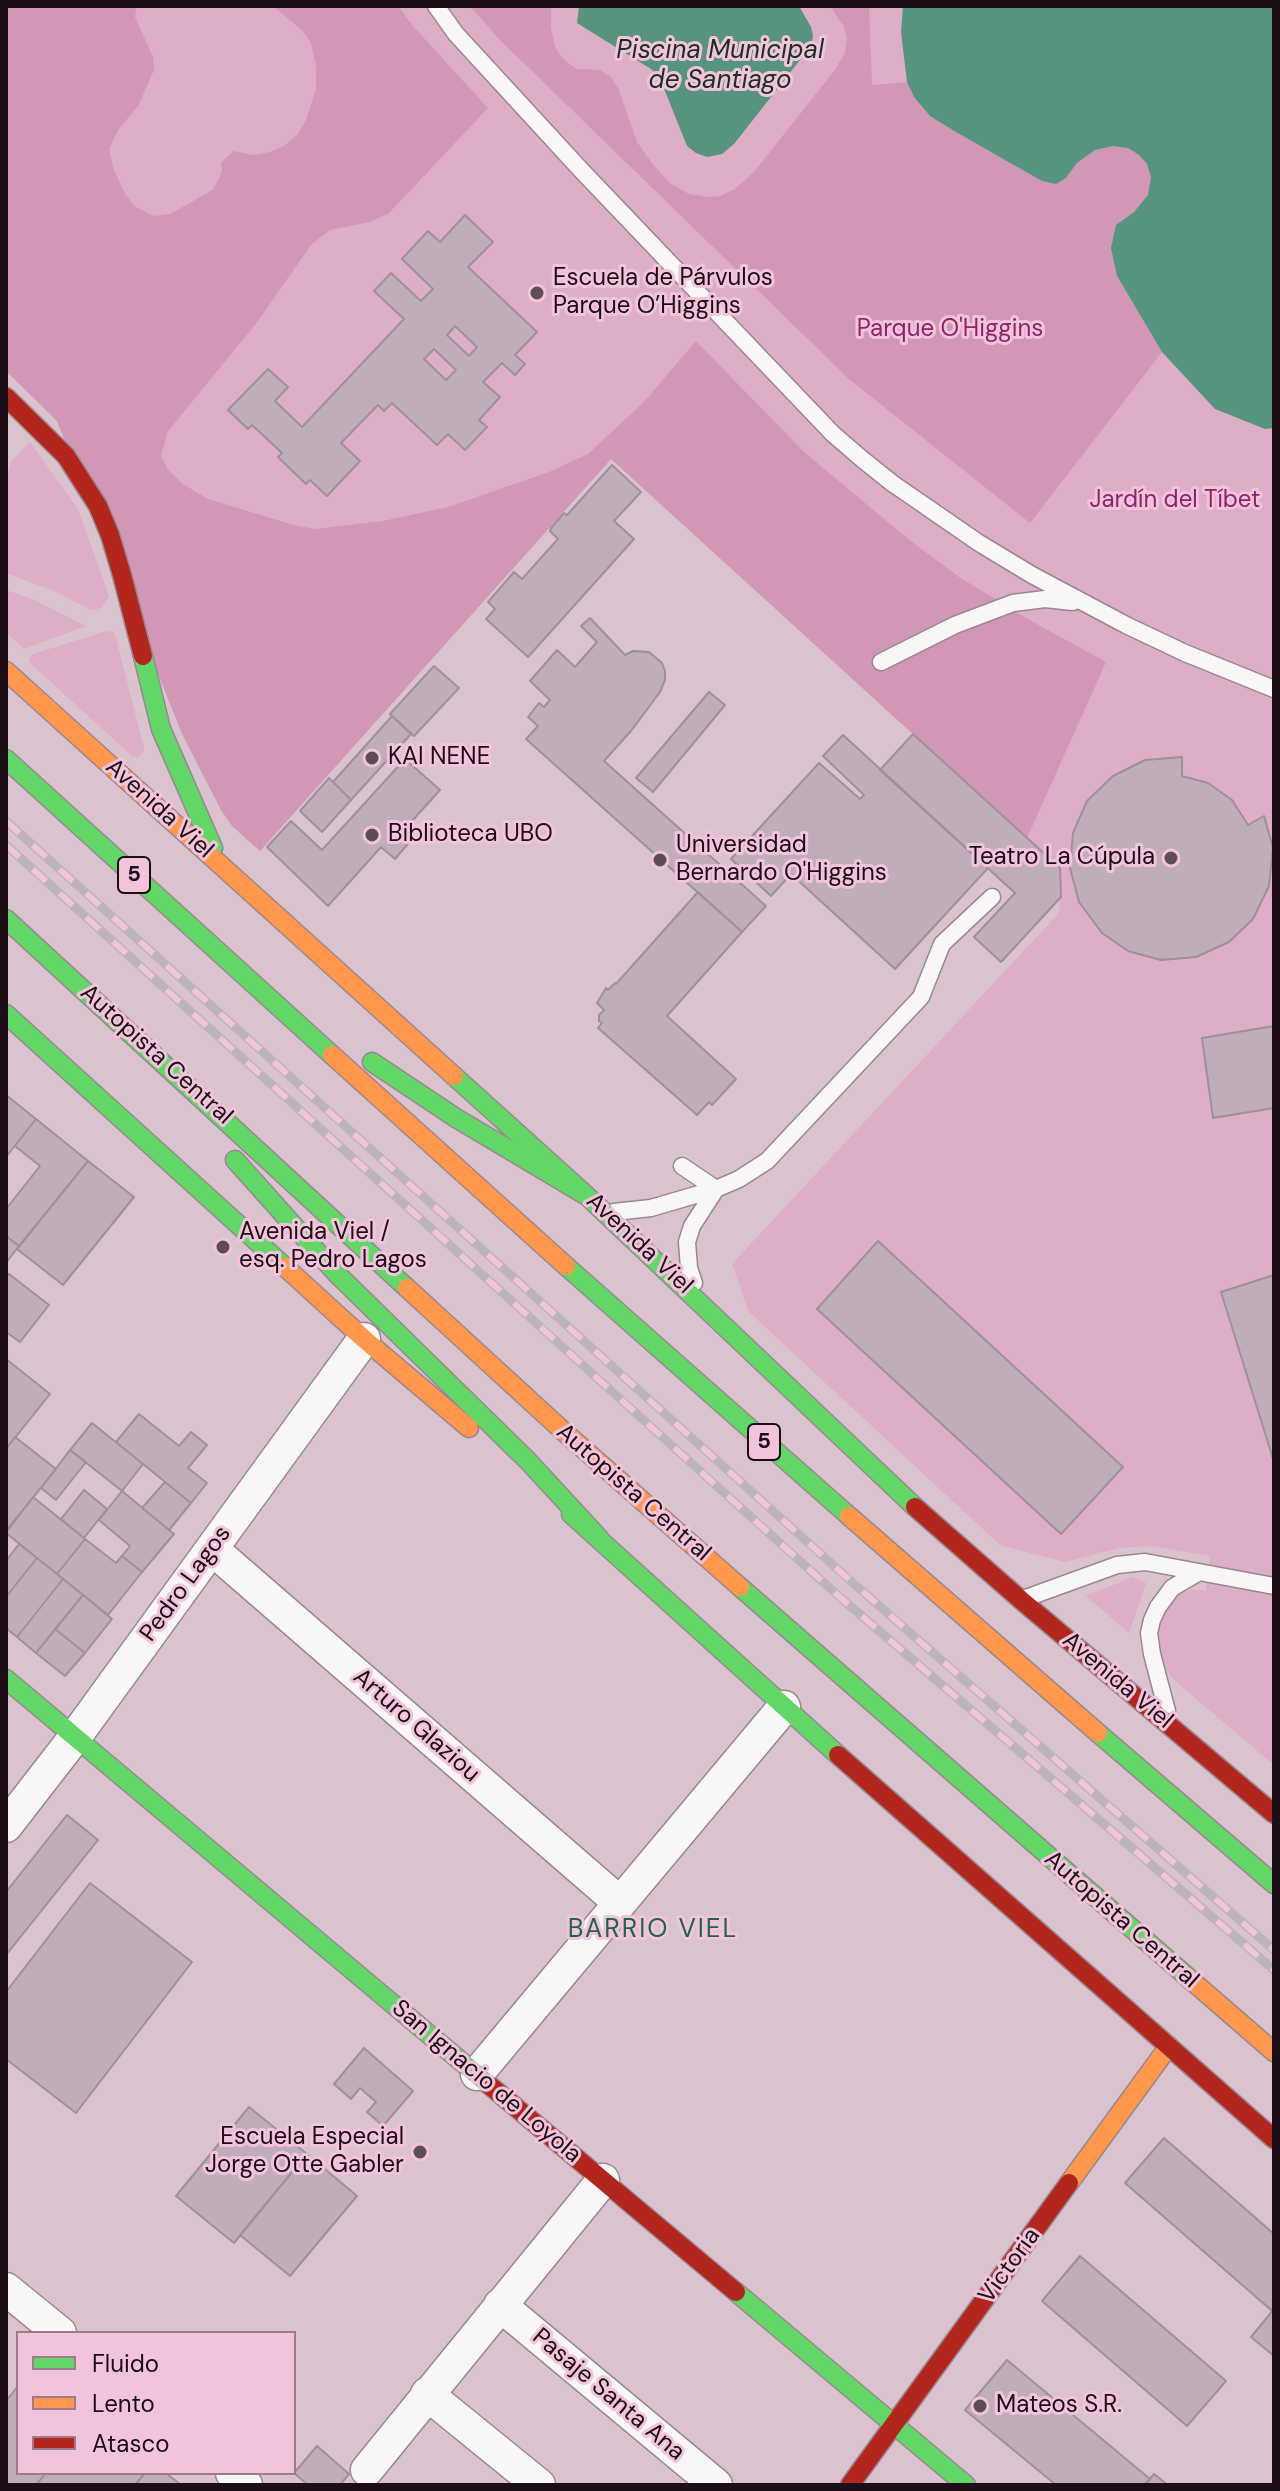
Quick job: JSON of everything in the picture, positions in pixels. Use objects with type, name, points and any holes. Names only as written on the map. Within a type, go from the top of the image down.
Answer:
[{"type":"main road","points":[[6,397],[66,456],[98,506],[122,575],[161,729],[221,865]]},
{"type":"main road","name":"Avenida Viel","points":[[6,671],[587,1196],[863,1459],[1021,1600],[1274,1814]]},
{"type":"main road","name":"5","points":[[6,759],[825,1496],[1274,1884]]},
{"type":"main road","name":"Autopista Central","points":[[6,919],[574,1441],[1274,2052]]},
{"type":"main road","points":[[261,991],[456,1118],[587,1196]]},
{"type":"main road","points":[[8,1020],[364,1339],[600,1539],[784,1707],[1274,2139]]},
{"type":"main road","points":[[148,1048],[218,1140],[289,1223],[528,1461],[600,1539]]},
{"type":"main road","name":"San Ignacio de Loyola","points":[[6,1679],[966,2485]]},
{"type":"main road","name":"Victoria","points":[[850,2485],[1169,2046]]},
{"type":"street","name":"Pedro Lagos","points":[[6,1826],[75,1737],[364,1339]]},
{"type":"street","name":"Arturo Glaziou","points":[[212,1549],[620,1903]]},
{"type":"street","points":[[477,2074],[784,1707]]},
{"type":"street","points":[[367,2470],[603,2180]]},
{"type":"street","points":[[6,2289],[58,2331]]},
{"type":"street","name":"Pasaje Santa Ana","points":[[500,2305],[716,2485]]},
{"type":"street","points":[[427,2394],[539,2485]]},
{"type":"lane","points":[[436,6],[456,34],[581,170],[833,434],[892,483],[979,543],[1083,603],[1185,653],[1274,689]]},
{"type":"lane","points":[[881,662],[941,631],[1013,603],[1045,599],[1083,603]]},
{"type":"lane","points":[[604,1212],[651,1208],[716,1189],[767,1161],[921,997],[942,944],[992,897]]},
{"type":"lane","points":[[682,1166],[716,1189]]},
{"type":"lane","points":[[705,1306],[689,1268],[687,1242],[692,1226],[716,1189]]},
{"type":"lane","points":[[1021,1600],[1117,1565],[1145,1562],[1274,1586]]},
{"type":"lane","points":[[1172,1728],[1149,1633],[1158,1607],[1172,1588],[1199,1572]]},
{"type":"green space","name":"Parque O'Higgins","points":[[6,6],[1274,6],[1274,1765],[1174,1680],[1165,1668],[1160,1653],[1159,1627],[1164,1613],[1170,1602],[1181,1593],[1206,1590],[1210,1556],[1150,1546],[1119,1548],[1065,1562],[1000,1545],[749,1312],[732,1264],[1059,913],[1060,868],[611,459],[260,851],[232,826],[221,810],[57,421],[6,371]]},
{"type":"green space","points":[[6,6],[137,6],[135,17],[153,57],[154,70],[138,106],[118,130],[109,149],[124,192],[134,206],[153,216],[170,214],[213,190],[222,172],[221,163],[233,151],[253,155],[270,152],[297,135],[306,120],[316,89],[316,65],[311,43],[303,31],[273,6],[398,6],[488,108],[389,213],[370,222],[330,230],[311,245],[255,325],[168,431],[161,455],[168,470],[183,484],[208,499],[316,529],[383,521],[448,507],[549,472],[588,454],[644,402],[696,341],[804,452],[908,539],[959,577],[1106,662],[1027,838],[611,459],[260,851],[232,826],[221,810],[182,734],[57,421],[6,371]]},
{"type":"green space","points":[[470,6],[551,6],[555,47],[564,60],[577,69],[600,70],[611,77],[619,90],[637,142],[654,166],[671,184],[689,194],[709,197],[735,189],[754,172],[834,71],[845,53],[847,38],[844,27],[830,6],[869,6],[872,85],[907,82],[914,97],[930,116],[1043,181],[1066,178],[1077,163],[1095,150],[1113,146],[1128,148],[1147,164],[1152,177],[1148,195],[1134,212],[1116,226],[1117,276],[1162,352],[1030,523],[849,379],[498,38]]},
{"type":"green space","points":[[30,442],[78,509],[109,596],[102,607],[95,610],[6,573],[6,483],[11,462]]},
{"type":"green space","points":[[6,590],[32,599],[86,626],[24,649],[6,632]]},
{"type":"green space","points":[[107,631],[115,635],[144,748],[138,757],[132,756],[29,659],[33,654]]},
{"type":"green space","points":[[1133,1577],[1146,1583],[1129,1633],[1086,1596]]},
{"type":"water","name":"Piscina Municipal de Santiago","points":[[579,6],[799,6],[813,36],[811,46],[734,144],[722,154],[707,157],[687,146],[659,76],[577,23]]},
{"type":"water","points":[[903,6],[1274,6],[1274,428],[1265,429],[1215,409],[1162,352],[1117,276],[1111,248],[1116,225],[1134,212],[1148,195],[1151,177],[1147,164],[1128,148],[1113,146],[1095,150],[1056,184],[1042,181],[930,116],[914,97],[907,82],[901,32]]},
{"type":"building","points":[[465,215],[493,242],[468,267],[537,332],[515,355],[525,364],[515,375],[502,363],[483,382],[500,397],[479,420],[487,427],[465,450],[448,434],[437,445],[392,403],[384,411],[378,405],[341,443],[360,461],[327,496],[310,480],[306,484],[278,457],[282,453],[252,425],[248,429],[228,410],[268,369],[288,387],[275,401],[302,427],[404,319],[374,291],[391,273],[421,301],[433,289],[402,259],[428,231],[440,242]],"holes":[[[455,326],[477,347],[469,356],[447,335]],[[434,349],[456,370],[446,380],[424,359]]]},
{"type":"building","points":[[612,465],[641,492],[614,521],[634,539],[528,657],[486,619],[495,609],[488,602],[514,572],[522,579],[558,539],[550,531],[551,528],[564,513],[567,515]]},
{"type":"building","points":[[590,618],[625,655],[633,651],[649,652],[662,663],[665,671],[660,692],[604,761],[766,906],[742,932],[526,739],[538,726],[528,717],[539,703],[544,707],[550,700],[530,681],[557,650],[575,667],[597,642],[581,626]]},
{"type":"building","points":[[434,666],[459,688],[414,736],[390,714]]},
{"type":"building","points":[[709,692],[725,705],[653,792],[636,778]]},
{"type":"building","name":"KAI NENE","points":[[392,716],[411,734],[351,800],[333,782]]},
{"type":"building","points":[[913,734],[1060,868],[1061,897],[1001,962],[974,937],[1015,893],[880,770]]},
{"type":"building","points":[[843,735],[988,868],[895,969],[791,874],[771,896],[731,859],[819,763],[860,799],[864,795],[823,756]]},
{"type":"building","name":"Teatro La Cúpula","points":[[1182,757],[1182,776],[1208,783],[1232,800],[1248,825],[1264,816],[1273,848],[1269,886],[1253,919],[1229,942],[1196,957],[1161,960],[1128,951],[1102,933],[1079,902],[1070,868],[1073,833],[1087,801],[1113,776],[1145,760]]},
{"type":"building","name":"Biblioteca UBO","points":[[405,759],[440,790],[403,831],[412,839],[395,859],[381,847],[328,906],[267,847],[291,821],[322,850]]},
{"type":"building","points":[[329,778],[351,800],[322,832],[300,811]]},
{"type":"building","points":[[698,892],[742,932],[667,1016],[736,1079],[712,1105],[709,1102],[697,1115],[598,1028],[602,1023],[599,1015],[604,1010],[597,1003],[606,988],[608,990],[616,984]]},
{"type":"building","points":[[1274,1026],[1274,1108],[1213,1118],[1202,1038]]},
{"type":"building","points":[[6,1095],[36,1119],[6,1157]]},
{"type":"building","points":[[36,1119],[88,1161],[19,1246],[6,1236],[6,1209],[40,1166],[15,1146]]},
{"type":"building","points":[[88,1161],[134,1197],[63,1285],[17,1249]]},
{"type":"building","points":[[6,1236],[19,1246],[6,1263]]},
{"type":"building","points":[[878,1241],[1123,1467],[1061,1534],[817,1309]]},
{"type":"building","points":[[9,1274],[49,1305],[20,1342],[6,1332],[6,1278]]},
{"type":"building","points":[[1274,1275],[1274,1462],[1221,1292]]},
{"type":"building","points":[[6,1359],[50,1394],[6,1449]]},
{"type":"building","points":[[139,1414],[179,1446],[191,1432],[207,1445],[188,1468],[207,1483],[191,1503],[116,1442]]},
{"type":"building","points":[[92,1423],[143,1464],[122,1491],[70,1450]]},
{"type":"building","points":[[15,1437],[56,1469],[6,1531],[6,1449]]},
{"type":"building","points":[[70,1450],[86,1462],[56,1500],[41,1488]]},
{"type":"building","points":[[165,1482],[191,1503],[169,1530],[142,1508]]},
{"type":"building","points":[[84,1490],[107,1509],[84,1538],[61,1519]]},
{"type":"building","points":[[122,1491],[174,1534],[142,1572],[122,1556],[130,1546],[99,1520]]},
{"type":"building","points":[[33,1497],[85,1539],[57,1574],[6,1533]]},
{"type":"building","points":[[85,1539],[116,1563],[122,1556],[142,1572],[108,1615],[57,1574]]},
{"type":"building","points":[[19,1544],[37,1558],[6,1597],[6,1561]]},
{"type":"building","points":[[37,1558],[63,1579],[17,1637],[6,1628],[6,1597]]},
{"type":"building","points":[[63,1579],[83,1595],[36,1653],[17,1637]]},
{"type":"building","points":[[83,1595],[112,1619],[85,1653],[55,1629]]},
{"type":"building","points":[[55,1629],[85,1653],[65,1676],[36,1653]]},
{"type":"building","points":[[67,1815],[98,1840],[6,1955],[6,1892]]},
{"type":"building","points":[[90,1883],[192,1962],[76,2113],[6,2059],[6,1992]]},
{"type":"building","points":[[364,2048],[413,2091],[383,2126],[367,2112],[376,2102],[360,2088],[351,2099],[334,2084]]},
{"type":"building","points":[[249,2107],[307,2154],[234,2243],[176,2196]]},
{"type":"building","points":[[1164,2138],[1274,2234],[1274,2307],[1271,2310],[1125,2183]]},
{"type":"building","points":[[307,2154],[357,2196],[290,2276],[240,2235]]},
{"type":"building","points":[[1080,2256],[1226,2381],[1187,2426],[1042,2301]]},
{"type":"building","points":[[1274,2309],[1274,2356],[1251,2337]]},
{"type":"building","points":[[1007,2360],[1150,2479],[1144,2485],[1056,2485],[965,2410]]},
{"type":"building","points":[[16,2388],[16,2475],[44,2475],[36,2485],[6,2485],[6,2401]]},
{"type":"building","points":[[317,2446],[349,2474],[340,2485],[308,2485],[296,2475]]},
{"type":"building","points":[[1154,2474],[1168,2485],[1145,2485]]},
{"type":"building","points":[[44,2475],[143,2475],[135,2485],[36,2485]]},
{"type":"building","points":[[143,2475],[168,2475],[181,2485],[135,2485]]},
{"type":"railway","points":[[6,821],[853,1583],[1274,1950]]},
{"type":"railway","points":[[6,845],[842,1599],[1274,1970]]},
{"type":"traffic: fast","points":[[143,656],[161,729],[213,848]]},
{"type":"traffic: fast","points":[[6,759],[332,1055]]},
{"type":"traffic: fast","points":[[6,919],[407,1288]]},
{"type":"traffic: fast","points":[[6,1014],[285,1267]]},
{"type":"traffic: fast","points":[[372,1062],[456,1118],[587,1196]]},
{"type":"traffic: fast","points":[[454,1076],[587,1196],[915,1507]]},
{"type":"traffic: fast","points":[[235,1160],[337,1274],[528,1461],[600,1539]]},
{"type":"traffic: fast","points":[[566,1266],[849,1516]]},
{"type":"traffic: fast","points":[[571,1514],[838,1755]]},
{"type":"traffic: fast","points":[[740,1587],[1191,1980]]},
{"type":"traffic: fast","points":[[6,1679],[488,2084]]},
{"type":"traffic: fast","points":[[1098,1733],[1274,1884]]},
{"type":"traffic: fast","points":[[736,2292],[966,2485]]},
{"type":"traffic: slow","points":[[6,671],[454,1076]]},
{"type":"traffic: slow","points":[[332,1055],[566,1266]]},
{"type":"traffic: slow","points":[[285,1267],[469,1428]]},
{"type":"traffic: slow","points":[[407,1288],[740,1587]]},
{"type":"traffic: slow","points":[[849,1516],[1098,1733]]},
{"type":"traffic: slow","points":[[1191,1980],[1274,2052]]},
{"type":"traffic: slow","points":[[1069,2183],[1169,2046]]},
{"type":"traffic: jam","points":[[6,397],[66,456],[98,506],[110,535],[143,656]]},
{"type":"traffic: jam","points":[[915,1507],[1274,1814]]},
{"type":"traffic: jam","points":[[838,1755],[1274,2139]]},
{"type":"traffic: jam","points":[[488,2084],[736,2292]]},
{"type":"traffic: jam","points":[[850,2485],[1069,2183]]},
{"type":"place","name":"Escuela de Párvulos Parque O’Higgins","points":[[537,293]]},
{"type":"place","name":"KAI NENE","points":[[372,758]]},
{"type":"place","name":"Biblioteca UBO","points":[[372,835]]},
{"type":"place","name":"Teatro La Cúpula","points":[[1171,858]]},
{"type":"place","name":"Universidad Bernardo O'Higgins","points":[[660,860]]},
{"type":"place","name":"Avenida Viel / esq. Pedro Lagos","points":[[223,1247]]},
{"type":"place","name":"Escuela Especial Jorge Otte Gabler","points":[[420,2152]]},
{"type":"place","name":"Mateos S.R.","points":[[980,2406]]},
{"type":"district","name":"BARRIO VIEL","points":[[653,1930]]},
{"type":"park label","name":"Jardín del Tíbet","points":[[1175,501]]}]
